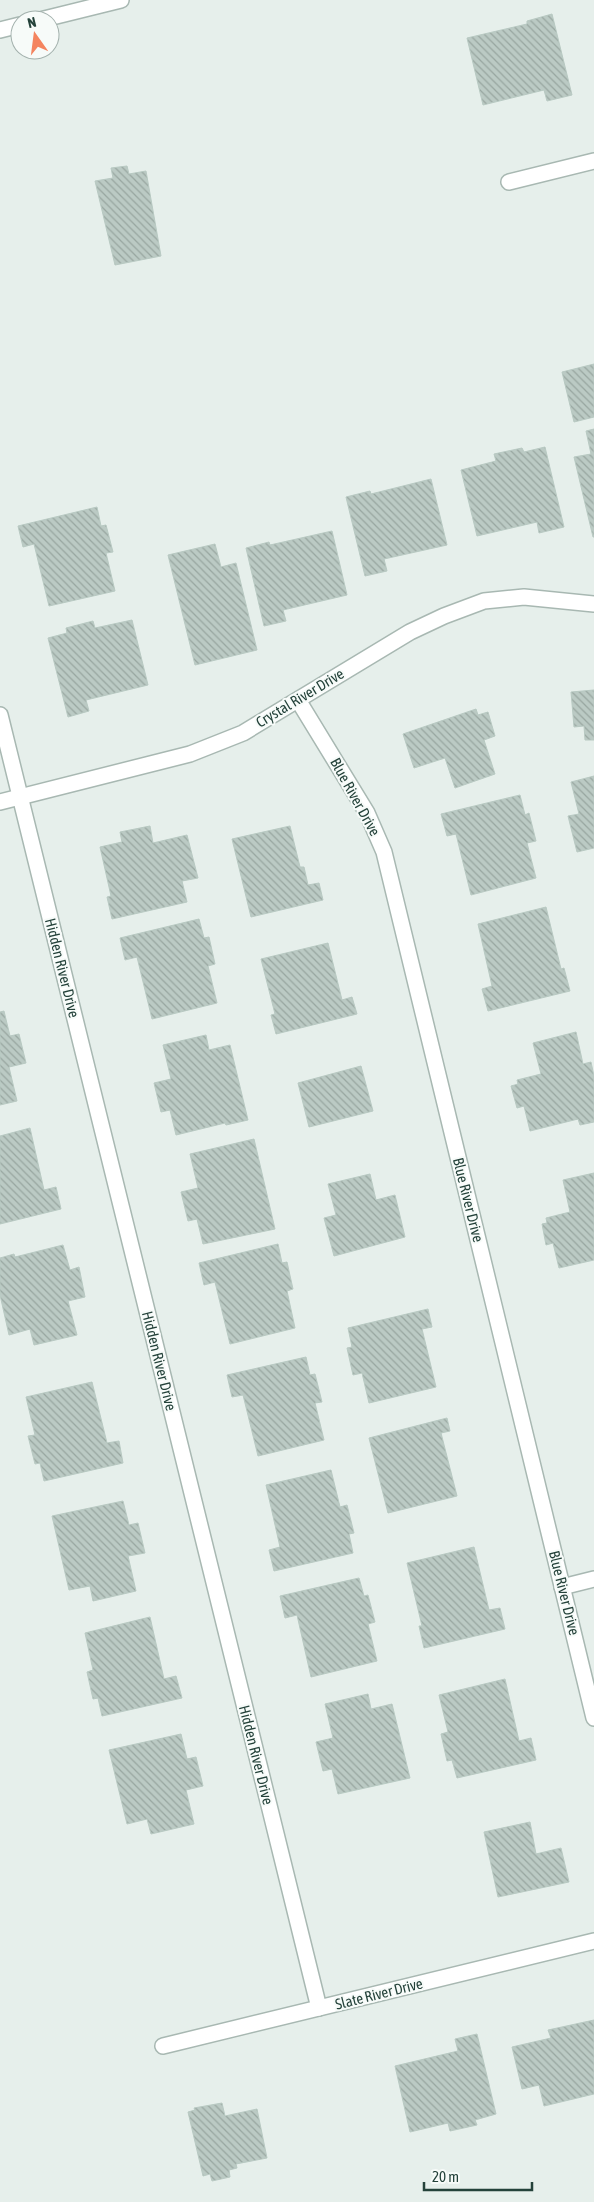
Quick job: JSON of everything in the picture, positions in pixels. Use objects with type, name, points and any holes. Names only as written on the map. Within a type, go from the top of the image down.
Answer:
[{"type":"street","points":[[60,15],[121,0]]},
{"type":"street","points":[[509,182],[594,161]]},
{"type":"street","name":"Crystal River Drive","points":[[0,802],[190,754],[243,733],[410,632],[444,616],[484,601],[524,597],[594,604]]},
{"type":"street","name":"Blue River Drive","points":[[298,700],[367,813],[384,852],[594,1718]]},
{"type":"street","name":"Hidden River Drive","points":[[0,715],[318,2008]]},
{"type":"street","points":[[562,1587],[594,1579]]},
{"type":"street","name":"Slate River Drive","points":[[163,2046],[594,1941]]},
{"type":"building","points":[[552,14],[572,95],[547,101],[544,90],[483,105],[467,38],[527,24],[527,21]]},
{"type":"building","points":[[127,166],[129,174],[146,171],[161,256],[115,265],[95,181],[113,178],[111,168]]},
{"type":"building","points":[[594,364],[594,417],[574,422],[562,372]]},
{"type":"building","points":[[594,429],[593,537],[574,457],[591,454],[586,431]]},
{"type":"building","points":[[545,447],[564,527],[539,533],[537,522],[477,536],[461,470],[496,461],[494,454],[522,448],[524,452]]},
{"type":"building","points":[[431,479],[447,545],[384,559],[387,571],[365,576],[346,497],[370,491],[371,494]]},
{"type":"building","points":[[97,507],[101,526],[106,525],[113,552],[106,553],[115,591],[49,606],[34,544],[23,547],[18,526]]},
{"type":"building","points":[[332,531],[347,595],[283,610],[286,621],[264,626],[246,548],[269,542],[270,545]]},
{"type":"building","points":[[215,544],[221,567],[236,563],[257,650],[195,665],[168,555]]},
{"type":"building","points":[[132,620],[148,685],[86,700],[89,711],[68,717],[48,638],[67,633],[66,628],[93,621],[95,628]]},
{"type":"building","points":[[594,690],[594,740],[585,740],[584,726],[574,727],[571,692]]},
{"type":"building","points":[[476,709],[478,715],[488,712],[495,736],[484,740],[495,774],[455,788],[445,758],[414,768],[403,734]]},
{"type":"building","points":[[594,776],[594,848],[577,852],[568,816],[579,814],[571,782]]},
{"type":"building","points":[[520,795],[525,815],[529,813],[536,841],[527,843],[536,878],[471,895],[456,834],[447,836],[441,814]]},
{"type":"building","points":[[150,826],[153,843],[187,835],[198,878],[182,881],[187,902],[112,919],[107,897],[111,896],[100,847],[122,842],[120,832]]},
{"type":"building","points":[[290,826],[300,867],[304,867],[308,885],[319,883],[323,900],[251,917],[232,839]]},
{"type":"building","points":[[546,907],[561,969],[564,968],[570,991],[488,1011],[482,989],[492,986],[478,924]]},
{"type":"building","points":[[199,919],[204,938],[209,937],[215,964],[208,966],[217,1003],[152,1019],[137,957],[125,960],[120,938]]},
{"type":"building","points":[[328,943],[342,1000],[352,997],[357,1014],[276,1034],[271,1015],[275,1014],[261,959]]},
{"type":"building","points":[[4,1011],[10,1036],[19,1034],[26,1063],[9,1067],[17,1101],[0,1105],[0,1012]]},
{"type":"building","points":[[576,1032],[583,1064],[591,1062],[594,1076],[594,1122],[580,1125],[578,1119],[530,1131],[524,1106],[517,1108],[511,1086],[518,1084],[517,1080],[541,1074],[533,1043]]},
{"type":"building","points":[[206,1035],[209,1050],[230,1045],[248,1120],[226,1125],[225,1123],[176,1135],[170,1110],[161,1112],[154,1083],[171,1079],[163,1045]]},
{"type":"building","points":[[361,1066],[373,1111],[309,1127],[298,1083]]},
{"type":"building","points":[[30,1128],[44,1190],[56,1187],[61,1209],[0,1224],[0,1136]]},
{"type":"building","points":[[254,1139],[275,1229],[203,1244],[197,1219],[188,1221],[181,1192],[198,1188],[190,1154]]},
{"type":"building","points":[[594,1173],[594,1260],[559,1268],[553,1243],[546,1245],[542,1224],[547,1223],[546,1218],[570,1212],[563,1180]]},
{"type":"building","points":[[370,1174],[376,1200],[395,1195],[405,1237],[334,1256],[324,1218],[336,1215],[328,1184]]},
{"type":"building","points":[[278,1244],[282,1263],[287,1262],[293,1289],[287,1291],[295,1328],[230,1344],[215,1282],[204,1285],[199,1263]]},
{"type":"building","points":[[63,1245],[70,1270],[79,1267],[85,1297],[68,1301],[77,1335],[34,1345],[30,1329],[9,1335],[0,1295],[0,1258],[14,1254],[15,1257]]},
{"type":"building","points":[[428,1309],[432,1327],[422,1329],[436,1387],[369,1403],[362,1373],[353,1375],[347,1348],[352,1347],[348,1328]]},
{"type":"building","points":[[306,1357],[310,1375],[315,1374],[322,1402],[315,1403],[324,1440],[258,1456],[243,1395],[232,1397],[227,1375]]},
{"type":"building","points":[[92,1382],[107,1443],[119,1441],[123,1463],[44,1481],[40,1463],[35,1464],[28,1436],[35,1435],[26,1397]]},
{"type":"building","points":[[447,1418],[450,1431],[441,1433],[457,1496],[388,1513],[369,1438]]},
{"type":"building","points":[[331,1470],[340,1507],[347,1505],[354,1533],[349,1534],[353,1553],[274,1571],[269,1550],[280,1547],[266,1485]]},
{"type":"building","points":[[123,1501],[129,1525],[138,1523],[145,1553],[128,1556],[136,1591],[93,1601],[90,1586],[69,1590],[52,1516]]},
{"type":"building","points":[[474,1547],[489,1610],[500,1608],[505,1629],[424,1648],[419,1626],[422,1626],[407,1563]]},
{"type":"building","points":[[359,1578],[364,1596],[368,1595],[375,1622],[368,1624],[377,1661],[311,1677],[297,1615],[285,1618],[280,1596]]},
{"type":"building","points":[[150,1617],[164,1679],[176,1676],[182,1698],[102,1716],[98,1698],[93,1699],[87,1672],[93,1670],[85,1633]]},
{"type":"building","points":[[505,1679],[519,1741],[531,1738],[536,1760],[457,1778],[452,1760],[447,1761],[441,1734],[448,1732],[439,1695]]},
{"type":"building","points":[[368,1694],[371,1709],[392,1704],[410,1778],[338,1794],[332,1769],[323,1771],[316,1742],[333,1738],[325,1704]]},
{"type":"building","points":[[181,1734],[187,1759],[196,1757],[203,1786],[186,1790],[194,1824],[151,1834],[147,1819],[127,1824],[109,1750]]},
{"type":"building","points":[[530,1822],[536,1854],[561,1848],[569,1882],[498,1897],[484,1832]]},
{"type":"building","points":[[594,2020],[594,2094],[544,2106],[539,2085],[522,2089],[512,2047],[551,2038],[548,2030]]},
{"type":"building","points":[[477,2034],[496,2114],[475,2120],[477,2125],[450,2131],[448,2123],[410,2132],[395,2066],[458,2051],[455,2039]]},
{"type":"building","points":[[222,2103],[225,2116],[257,2109],[267,2158],[236,2164],[237,2168],[229,2170],[230,2177],[212,2181],[210,2174],[203,2176],[188,2112],[195,2110],[194,2108]]}]
